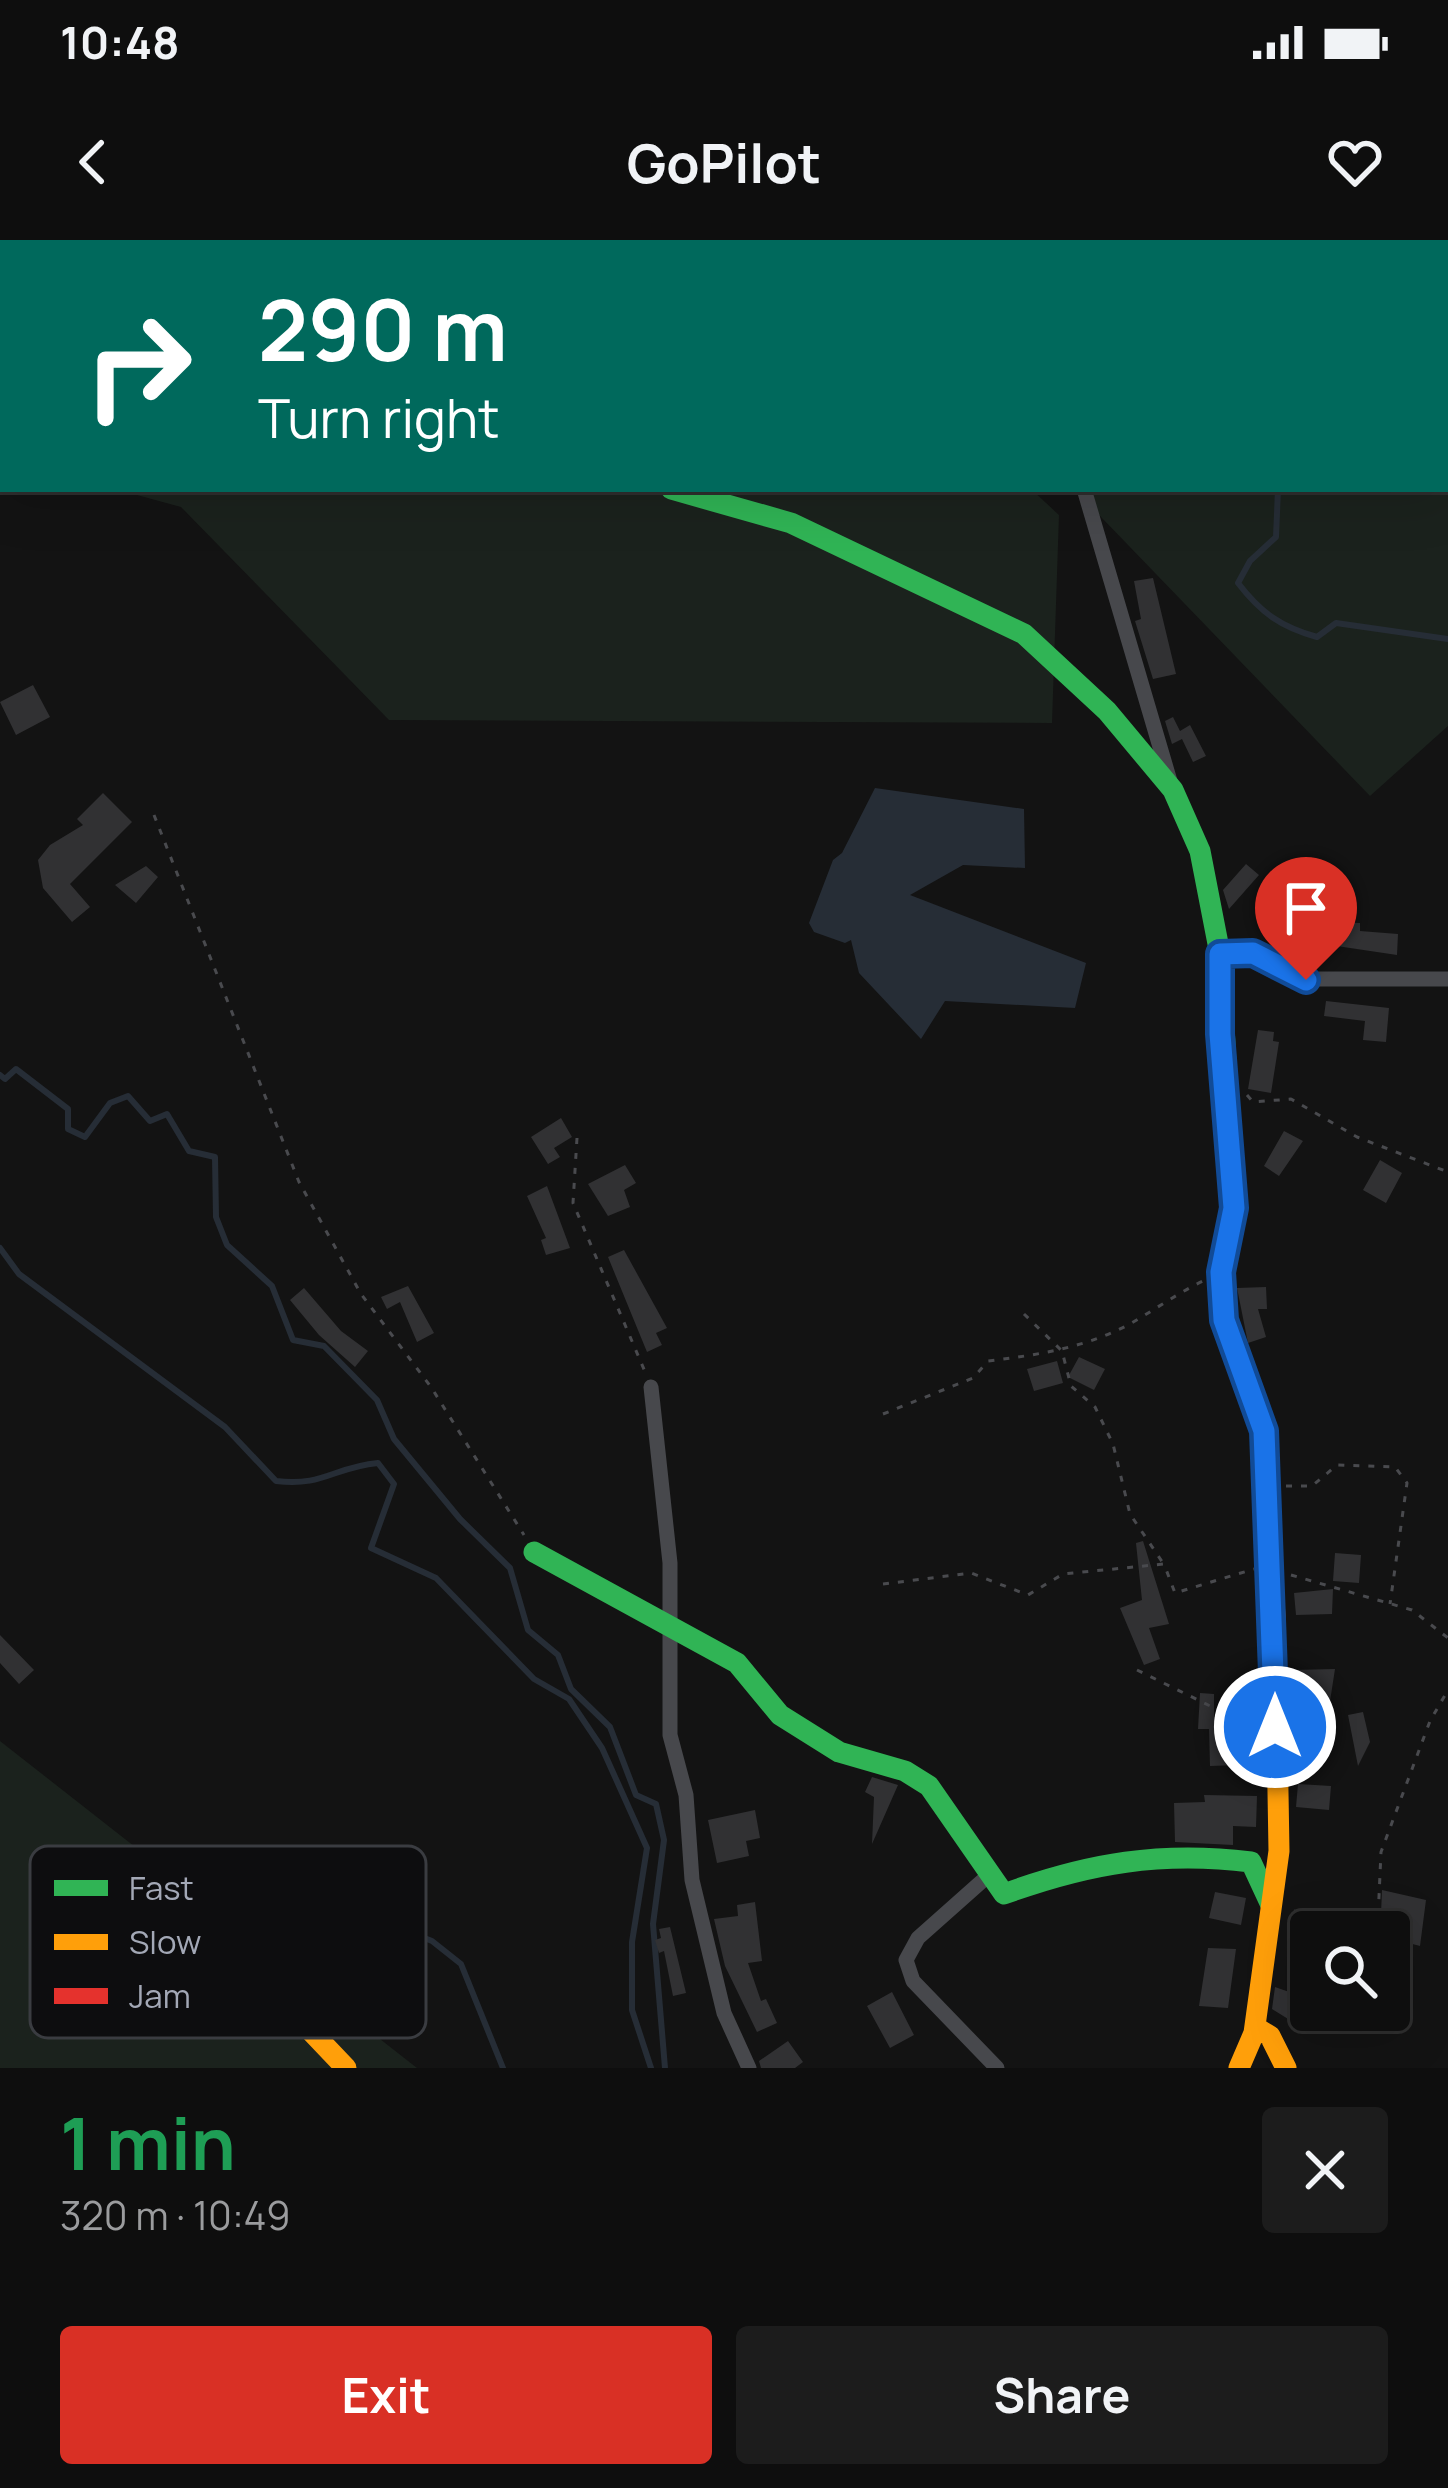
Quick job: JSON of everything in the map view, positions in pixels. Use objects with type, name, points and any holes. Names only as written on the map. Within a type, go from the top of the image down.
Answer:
[{"type":"street","points":[[681,492],[790,523],[1024,634],[1107,711],[1173,790]]},
{"type":"street","points":[[1085,492],[1173,790],[1200,851],[1220,954],[1234,1208],[1221,1272],[1224,1320],[1264,1431],[1273,1566],[1279,1851],[1255,2027],[1239,2068]]},
{"type":"street","points":[[1220,954],[1253,953],[1306,980],[1448,979]]},
{"type":"street","points":[[651,1387],[670,1563],[670,1735],[686,1795],[692,1880],[724,2013],[749,2068]]},
{"type":"street","points":[[534,1552],[737,1663],[780,1715],[839,1752],[905,1771],[928,1786],[1004,1894],[1077,1867],[1193,1855],[1251,1862],[1272,1906]]},
{"type":"street","points":[[990,1874],[918,1938],[906,1960],[913,1982],[998,2068]]},
{"type":"street","points":[[1255,2027],[1270,2036],[1286,2068]]},
{"type":"street","points":[[318,2038],[346,2068]]},
{"type":"path","points":[[154,815],[298,1182],[362,1294],[431,1387],[534,1552]]},
{"type":"path","points":[[1223,1066],[1253,1102],[1291,1100],[1358,1137],[1448,1172]]},
{"type":"path","points":[[577,1138],[573,1203],[651,1387]]},
{"type":"path","points":[[883,1414],[973,1378],[988,1361],[1062,1351],[1131,1324],[1152,1305],[1221,1272]]},
{"type":"path","points":[[1024,1314],[1062,1351],[1071,1386],[1095,1407],[1113,1444],[1130,1514],[1164,1564],[1175,1594],[1226,1574],[1273,1566],[1428,1619],[1448,1638]]},
{"type":"path","points":[[1266,1486],[1312,1486],[1336,1465],[1395,1467],[1407,1483],[1390,1604]]},
{"type":"path","points":[[884,1584],[971,1573],[1028,1595],[1063,1574],[1164,1564]]},
{"type":"path","points":[[1137,1670],[1251,1729],[1275,1727]]},
{"type":"path","points":[[1378,1911],[1382,1852],[1430,1721],[1448,1690]]},
{"type":"path","points":[[1272,1906],[1292,1911]]},
{"type":"shaded area","points":[[126,492],[1034,492],[1059,515],[1052,723],[389,720],[181,507]]},
{"type":"shaded area","points":[[1077,492],[1448,492],[1448,726],[1370,796]]},
{"type":"shaded area","points":[[875,788],[1024,809],[1025,868],[963,865],[910,895],[1086,963],[1075,1008],[945,1001],[921,1039],[859,973],[851,940],[845,943],[814,932],[809,923],[833,860],[842,853]]},
{"type":"shaded area","points":[[0,1741],[134,1846],[30,1846],[30,2038],[379,2038],[417,2068],[0,2068]]},
{"type":"building","points":[[1153,578],[1176,674],[1153,679],[1135,621],[1141,619],[1134,581]]},
{"type":"building","points":[[33,685],[50,717],[16,735],[0,702]]},
{"type":"building","points":[[1173,717],[1180,731],[1190,725],[1206,756],[1193,762],[1182,739],[1172,744],[1165,721]]},
{"type":"building","points":[[103,793],[132,822],[70,884],[90,907],[72,922],[43,888],[38,860],[50,845],[83,825],[77,819]]},
{"type":"building","points":[[1246,864],[1259,875],[1229,909],[1223,890]]},
{"type":"building","points":[[146,866],[158,877],[136,903],[115,885]]},
{"type":"building","points":[[1280,907],[1302,916],[1291,944],[1268,935]]},
{"type":"building","points":[[1332,922],[1360,923],[1360,931],[1398,934],[1397,955],[1330,945]]},
{"type":"building","points":[[1326,1001],[1389,1008],[1386,1042],[1363,1040],[1365,1021],[1324,1016]]},
{"type":"building","points":[[1258,1030],[1274,1032],[1273,1041],[1279,1042],[1271,1093],[1248,1089]]},
{"type":"building","points":[[561,1118],[572,1137],[554,1148],[560,1157],[548,1164],[531,1137]]},
{"type":"building","points":[[1284,1131],[1303,1141],[1279,1176],[1264,1166]]},
{"type":"building","points":[[1380,1160],[1402,1173],[1386,1203],[1363,1190]]},
{"type":"building","points":[[625,1165],[636,1183],[624,1190],[630,1207],[608,1216],[588,1184]]},
{"type":"building","points":[[547,1186],[570,1248],[546,1255],[541,1240],[546,1238],[527,1196]]},
{"type":"building","points":[[624,1250],[667,1328],[656,1333],[662,1345],[647,1352],[608,1257]]},
{"type":"building","points":[[408,1286],[434,1333],[417,1342],[400,1302],[387,1309],[381,1297]]},
{"type":"building","points":[[1266,1287],[1267,1309],[1258,1309],[1266,1337],[1248,1343],[1237,1288]]},
{"type":"building","points":[[304,1288],[341,1331],[368,1351],[355,1367],[290,1300]]},
{"type":"building","points":[[1079,1357],[1105,1369],[1094,1390],[1068,1377]]},
{"type":"building","points":[[1057,1361],[1063,1383],[1034,1391],[1027,1369]]},
{"type":"building","points":[[1143,1541],[1169,1624],[1149,1628],[1160,1659],[1144,1665],[1120,1608],[1142,1600],[1136,1543]]},
{"type":"building","points":[[1335,1553],[1361,1555],[1359,1583],[1333,1581]]},
{"type":"building","points":[[1333,1589],[1332,1614],[1296,1615],[1294,1593]]},
{"type":"building","points":[[0,1635],[34,1670],[19,1684],[0,1663]]},
{"type":"building","points":[[1335,1669],[1326,1727],[1319,1726],[1321,1760],[1294,1762],[1292,1670]]},
{"type":"building","points":[[1200,1693],[1214,1694],[1214,1717],[1235,1716],[1239,1765],[1210,1766],[1209,1729],[1198,1729]]},
{"type":"building","points":[[1363,1712],[1370,1742],[1358,1766],[1348,1715]]},
{"type":"building","points":[[872,1777],[898,1785],[872,1844],[874,1797],[865,1792]]},
{"type":"building","points":[[1298,1784],[1331,1786],[1329,1810],[1296,1807]]},
{"type":"building","points":[[1204,1795],[1257,1796],[1256,1827],[1233,1826],[1233,1845],[1175,1842],[1174,1803],[1205,1802]]},
{"type":"building","points":[[755,1810],[760,1838],[746,1841],[749,1856],[717,1863],[708,1820]]},
{"type":"building","points":[[1382,1890],[1426,1900],[1420,1946],[1410,1943],[1410,1911],[1381,1911]]},
{"type":"building","points":[[1215,1892],[1246,1898],[1241,1925],[1209,1918]]},
{"type":"building","points":[[755,1902],[762,1961],[748,1963],[761,2001],[766,1999],[777,2023],[757,2032],[725,1966],[714,1919],[738,1916],[737,1905]]},
{"type":"building","points":[[670,1927],[686,1993],[673,1996],[664,1951],[659,1953],[655,1940],[661,1938],[659,1929]]},
{"type":"building","points":[[1208,1948],[1236,1949],[1228,2008],[1199,2006]]},
{"type":"building","points":[[1275,1987],[1290,1992],[1290,2020],[1272,2009]]},
{"type":"building","points":[[892,1992],[914,2035],[890,2048],[867,2006]]},
{"type":"building","points":[[788,2041],[803,2062],[795,2068],[761,2068],[759,2061]]},
{"type":"waterway","points":[[1278,492],[1276,537],[1250,561],[1238,583],[1264,611],[1317,637],[1336,623],[1448,639]]},
{"type":"waterway","points":[[0,1075],[5,1079],[16,1069],[68,1109],[68,1129],[85,1137],[110,1103],[128,1096],[150,1121],[167,1114],[189,1151],[215,1157],[216,1217],[227,1245],[272,1286],[293,1340],[324,1346],[377,1400],[394,1439],[460,1519],[510,1568],[528,1630],[558,1655],[571,1689],[610,1727],[636,1795],[656,1804],[664,1840],[653,1924],[665,2068]]},
{"type":"waterway","points":[[0,1248],[19,1274],[225,1427],[276,1481],[306,1481],[378,1463],[394,1484],[371,1548],[436,1578],[534,1679],[569,1699],[602,1748],[647,1848],[632,1942],[632,2010],[651,2068]]},
{"type":"waterway","points":[[426,1939],[461,1964],[503,2068]]},
{"type":"traffic: fast","points":[[682,492],[791,523],[1024,634],[1107,711],[1173,790],[1200,851],[1220,954],[1234,1208],[1221,1272],[1223,1299]]},
{"type":"traffic: fast","points":[[534,1552],[737,1663],[780,1715],[839,1752],[905,1771],[929,1786],[1004,1894],[1066,1874],[1126,1862],[1218,1859],[1251,1862],[1271,1905]]},
{"type":"traffic: slow","points":[[1223,1299],[1224,1320],[1264,1431],[1275,1617],[1279,1851],[1254,2033],[1239,2068]]},
{"type":"traffic: slow","points":[[1255,2027],[1270,2036],[1286,2068]]},
{"type":"traffic: slow","points":[[317,2038],[346,2068]]},
{"type":"route","points":[[1275,1727],[1275,1617],[1264,1431],[1224,1320],[1221,1272],[1234,1208],[1220,1034],[1220,954],[1253,953],[1306,980]]}]
